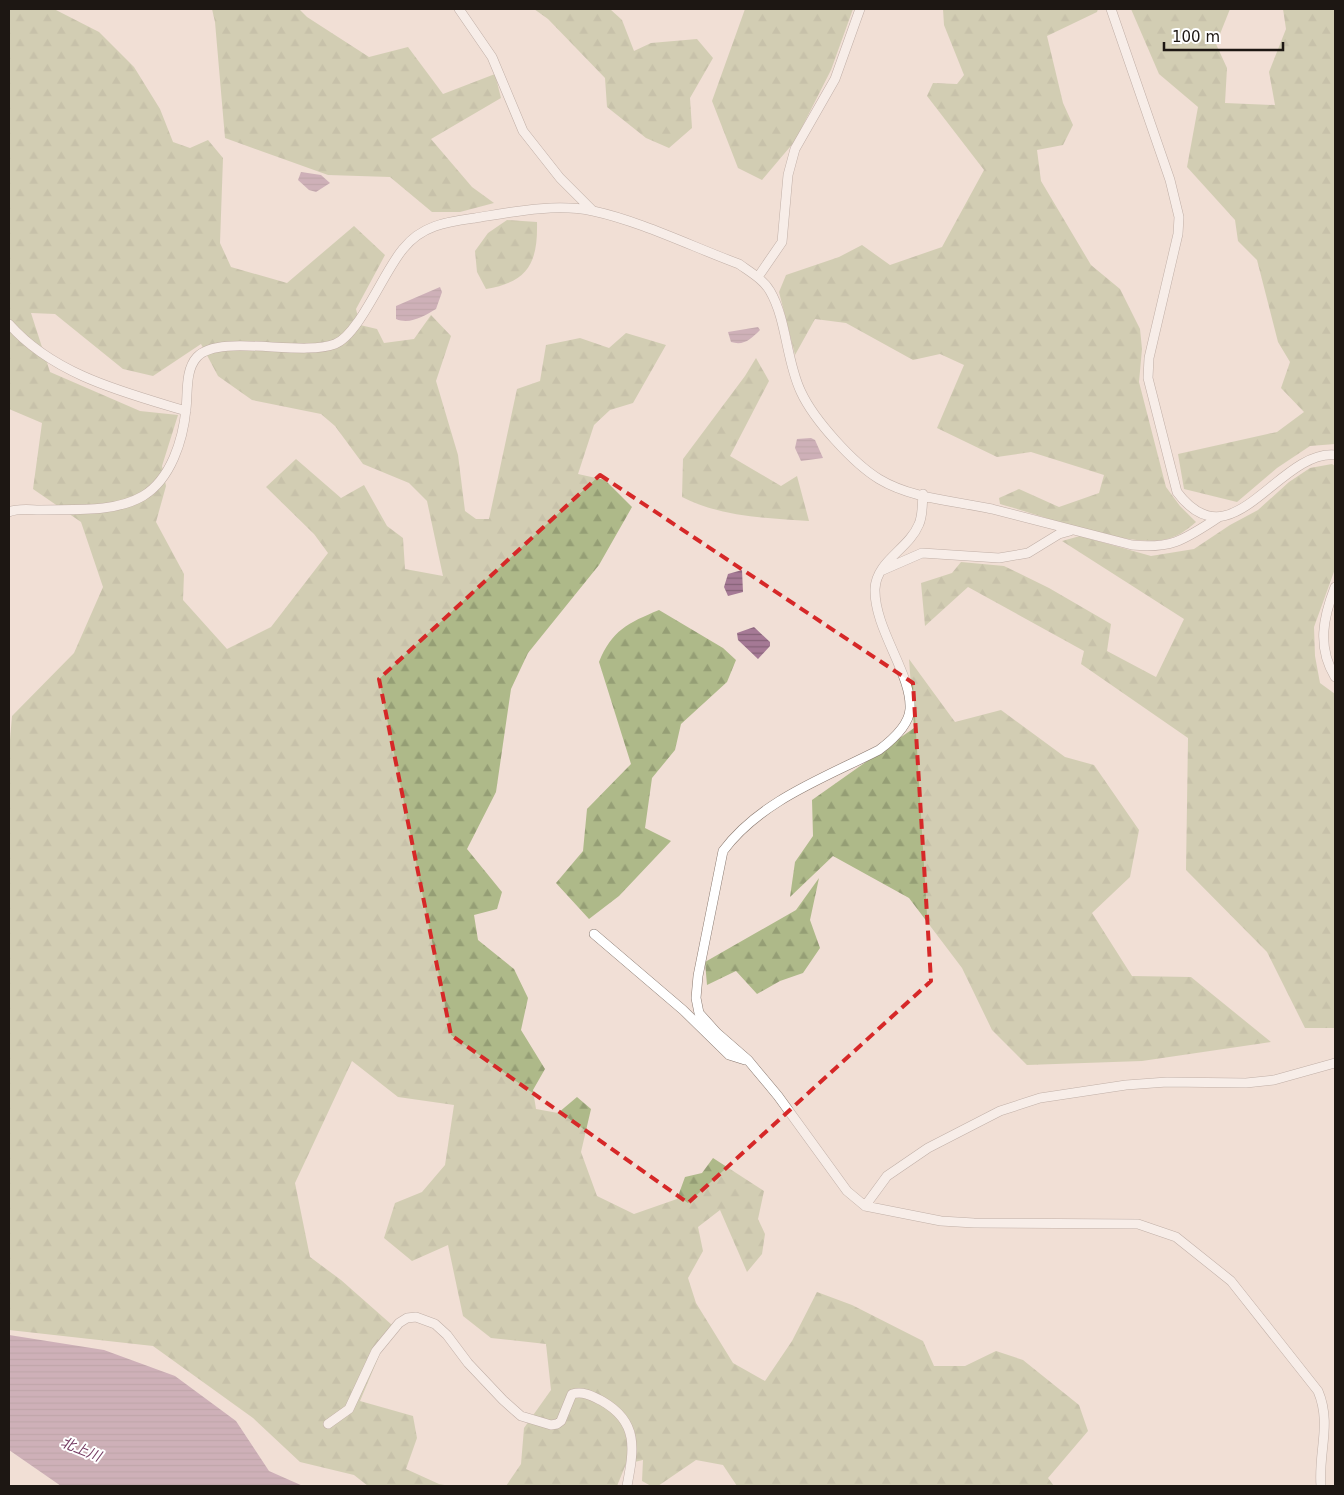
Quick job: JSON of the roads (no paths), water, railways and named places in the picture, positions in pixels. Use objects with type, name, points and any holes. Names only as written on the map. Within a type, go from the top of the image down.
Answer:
[{"type":"street","points":[[459,9],[492,57],[523,131],[560,178],[592,210]]},
{"type":"street","points":[[758,277],[782,242],[788,175],[795,149],[835,79],[860,9]]},
{"type":"street","points":[[1111,9],[1170,180],[1179,217],[1178,234],[1149,358],[1148,378],[1177,492],[1186,505],[1200,513],[1218,517]]},
{"type":"street","points":[[9,512],[108,507],[130,502],[145,495],[169,471],[186,411],[191,366],[200,353],[217,346],[326,347],[344,340],[399,253],[411,238],[426,228],[447,222],[541,208],[592,210],[739,264],[758,277],[770,291],[778,314],[793,376],[804,399],[819,421],[845,450],[879,479],[923,494],[1132,545],[1154,547],[1174,544],[1218,517],[1234,513],[1306,462],[1322,454],[1335,455]]},
{"type":"street","points":[[9,324],[44,356],[56,363],[107,386],[186,411]]},
{"type":"street","points":[[923,494],[918,526],[912,536],[880,571],[875,587],[876,603],[908,692],[910,710],[904,724],[892,740],[879,750],[778,802],[756,817],[734,837],[723,851],[719,863],[698,976],[696,998],[699,1012],[716,1033],[748,1060],[778,1096],[847,1191],[865,1206],[941,1221],[1138,1224],[1176,1237],[1231,1282],[1318,1392],[1324,1406],[1326,1425],[1319,1464],[1320,1486]]},
{"type":"street","points":[[880,571],[922,553],[999,558],[1028,553],[1058,534],[1072,530]]},
{"type":"street","points":[[1335,587],[1322,632],[1328,665],[1335,677]]},
{"type":"street","points":[[594,934],[683,1010],[729,1055],[748,1060]]},
{"type":"street","points":[[865,1206],[887,1176],[928,1148],[1000,1111],[1040,1098],[1159,1082],[1246,1083],[1274,1080],[1335,1063]]},
{"type":"street","points":[[328,1424],[349,1409],[376,1351],[399,1323],[407,1318],[416,1317],[435,1324],[447,1335],[468,1363],[521,1416],[551,1425],[557,1424],[561,1421],[572,1394],[580,1392],[606,1403],[622,1416],[632,1435],[634,1452],[627,1486]]},
{"type":"water","points":[[301,172],[321,175],[330,183],[316,192],[309,190],[298,180]]},
{"type":"water","points":[[440,287],[442,292],[436,309],[412,320],[401,321],[396,319],[396,306]]},
{"type":"water","points":[[758,327],[760,330],[747,341],[740,343],[731,342],[728,332]]},
{"type":"water","points":[[811,438],[815,440],[823,458],[801,461],[795,448],[797,439]]},
{"type":"water","points":[[742,570],[743,592],[728,596],[724,587],[728,574]]},
{"type":"water","points":[[754,627],[770,642],[770,646],[758,659],[738,640],[737,633]]},
{"type":"water","name":"北上川","points":[[9,1335],[104,1350],[175,1376],[236,1421],[269,1471],[303,1486],[61,1486],[9,1450]]}]
